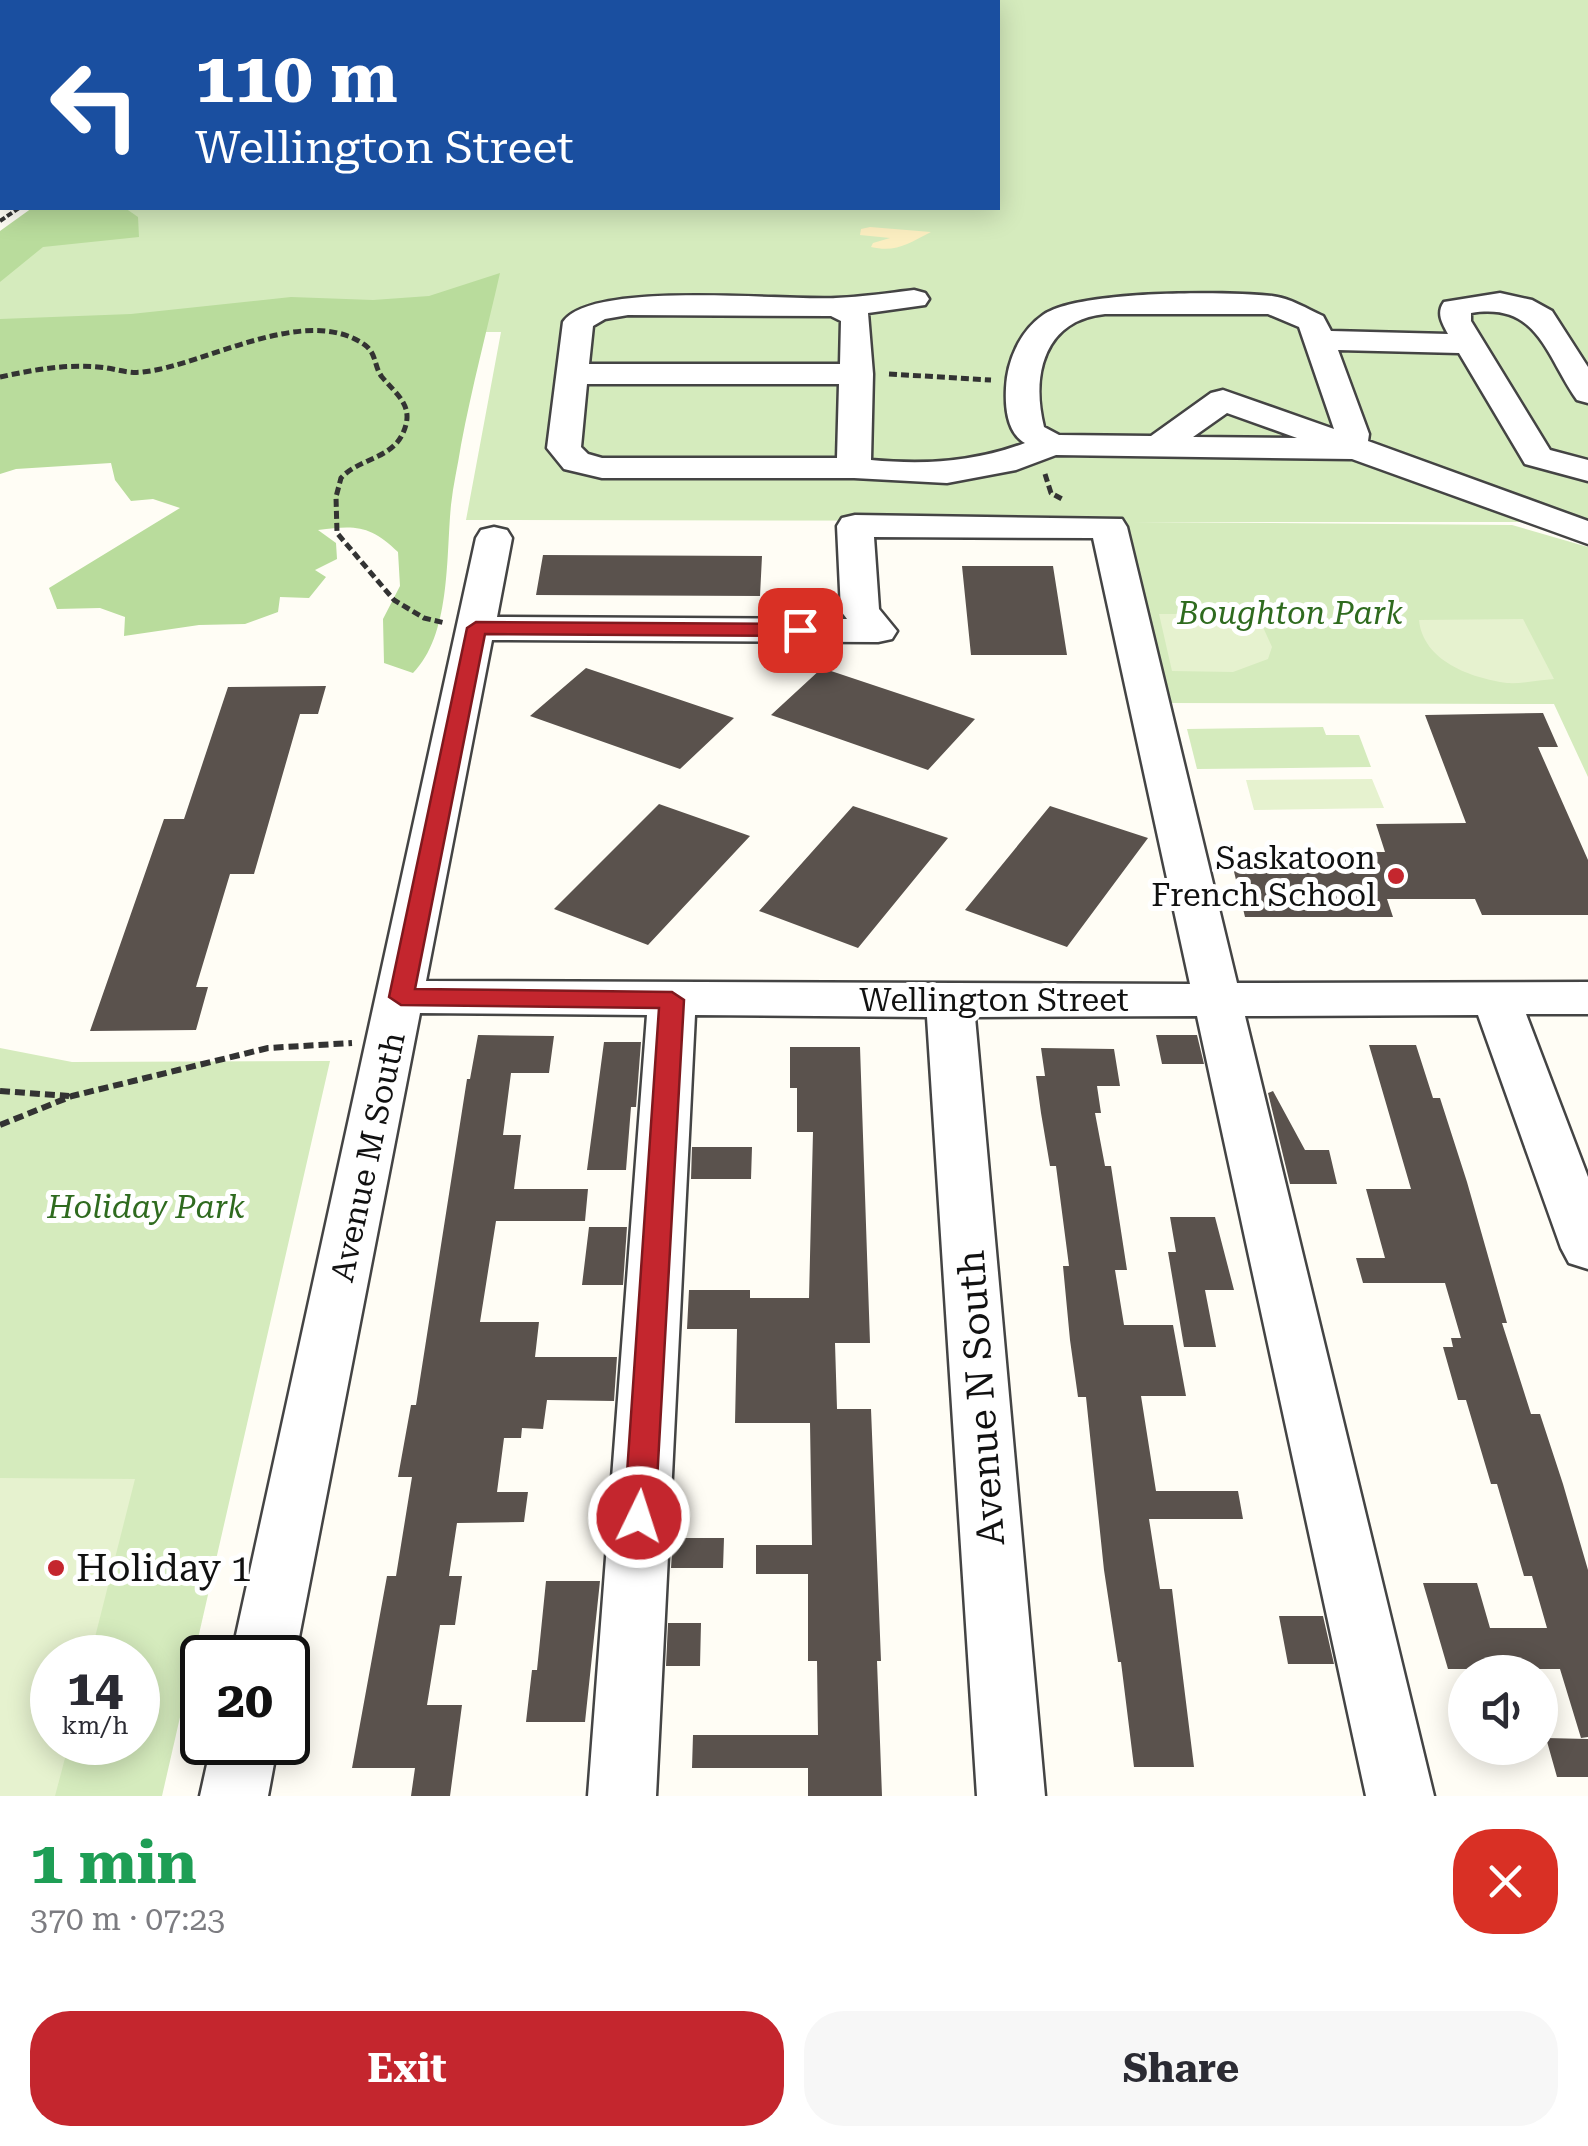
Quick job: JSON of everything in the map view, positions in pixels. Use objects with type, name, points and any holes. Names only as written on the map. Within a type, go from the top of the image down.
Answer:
[{"type":"street","points":[[914,300],[836,308],[628,306],[596,311],[578,322],[564,448],[576,462],[602,468],[854,468],[901,474],[1004,464],[1052,446],[1350,449]]},
{"type":"street","points":[[1588,393],[1540,316],[1532,310],[1502,302],[1475,302],[1455,308],[1456,322],[1537,456],[1588,471]]},
{"type":"street","points":[[1052,446],[1030,432],[1020,406],[1023,360],[1046,328],[1064,315],[1094,306],[1273,304],[1312,322],[1352,434],[1350,449]]},
{"type":"street","points":[[836,308],[856,317],[854,468]]},
{"type":"street","points":[[1320,340],[1471,344]]},
{"type":"street","points":[[571,374],[857,374]]},
{"type":"street","points":[[1159,446],[1223,400],[1588,533]]},
{"type":"street","points":[[475,636],[878,631],[860,611],[855,526],[1109,528],[1400,1796]]},
{"type":"street","name":"Avenue M South","points":[[268,1635],[494,538]]},
{"type":"street","points":[[1496,998],[1588,1248]]},
{"type":"street","name":"Wellington Street","points":[[397,1019],[672,1000],[1588,998]]},
{"type":"street","points":[[622,1796],[672,1000]]},
{"type":"street","name":"Avenue N South","points":[[950,1001],[1010,1796]]},
{"type":"street","points":[[234,1796],[240,1765]]},
{"type":"path","points":[[0,377],[62,365],[112,368],[126,373],[161,368],[265,338],[351,336],[370,346],[380,360],[380,375],[397,386],[407,407],[407,422],[398,442],[378,458],[342,474],[338,482],[337,533],[359,552],[394,603],[418,618],[447,623],[442,644],[475,636]]},
{"type":"path","points":[[857,374],[1022,381]]},
{"type":"path","points":[[0,1126],[72,1096],[397,1019]]},
{"type":"path","points":[[0,1091],[72,1096]]},
{"type":"green space","name":"Boughton Park","points":[[1000,0],[1588,0],[1588,522],[1132,522],[1512,525],[1588,547],[1588,777],[1554,704],[1166,703],[1123,521],[466,520],[501,332],[0,331],[0,252],[58,210],[1000,210]]},
{"type":"green space","points":[[29,210],[128,210],[138,217],[139,237],[43,247],[0,282],[0,231]]},
{"type":"green space","points":[[500,273],[454,482],[440,617],[425,657],[413,673],[384,663],[383,619],[400,586],[398,552],[379,536],[362,529],[318,530],[336,543],[337,559],[315,570],[326,577],[309,598],[280,597],[278,612],[245,624],[199,625],[124,636],[125,617],[100,608],[57,609],[49,588],[180,508],[153,499],[131,501],[115,480],[111,463],[16,469],[0,474],[0,319],[131,314],[291,297],[373,300],[429,296]]},
{"type":"green space","points":[[1159,614],[1257,614],[1272,647],[1268,659],[1233,672],[1172,671]]},
{"type":"green space","points":[[1523,619],[1554,679],[1507,683],[1464,672],[1429,646],[1419,620]]},
{"type":"green space","points":[[1323,727],[1326,735],[1359,735],[1371,767],[1197,769],[1187,729]]},
{"type":"green space","points":[[1372,779],[1384,808],[1254,810],[1246,780]]},
{"type":"green space","name":"Holiday Park","points":[[0,1048],[72,1062],[330,1061],[199,1635],[180,1635],[180,1717],[162,1796],[0,1796]]},
{"type":"green space","name":"Holiday 1","points":[[0,1478],[135,1479],[96,1635],[30,1635],[30,1765],[63,1765],[55,1796],[0,1796]]},
{"type":"sand","points":[[861,229],[931,232],[902,246],[880,249],[871,247],[873,243],[890,238],[860,235]]},
{"type":"building","points":[[543,555],[762,556],[760,596],[536,595]]},
{"type":"building","points":[[962,566],[1053,566],[1067,655],[971,655]]},
{"type":"building","points":[[586,668],[734,718],[680,769],[530,716]]},
{"type":"building","points":[[822,668],[975,719],[928,770],[771,715]]},
{"type":"building","points":[[326,686],[318,714],[300,714],[254,874],[230,874],[196,987],[208,987],[196,1030],[90,1031],[164,819],[184,819],[228,687]]},
{"type":"building","points":[[1543,713],[1558,747],[1538,747],[1588,860],[1588,915],[1482,915],[1475,899],[1387,899],[1393,917],[1245,917],[1229,851],[1385,852],[1376,824],[1466,823],[1425,715]]},
{"type":"building","points":[[659,804],[750,836],[648,945],[554,909]]},
{"type":"building","points":[[853,806],[948,838],[858,948],[759,911]]},
{"type":"building","points":[[1050,806],[1148,838],[1067,947],[965,910]]},
{"type":"building","points":[[478,1035],[554,1036],[549,1073],[511,1073],[503,1135],[521,1135],[514,1189],[588,1189],[585,1221],[496,1221],[480,1322],[539,1322],[535,1357],[617,1357],[614,1401],[547,1400],[543,1429],[522,1428],[521,1438],[504,1438],[497,1492],[528,1492],[524,1522],[457,1523],[449,1576],[462,1576],[455,1625],[440,1625],[427,1705],[462,1705],[450,1796],[411,1796],[415,1768],[352,1768],[387,1576],[396,1576],[412,1477],[398,1477],[411,1405],[416,1405],[467,1079]]},
{"type":"building","points":[[1156,1035],[1197,1035],[1204,1064],[1162,1064]]},
{"type":"building","points":[[604,1042],[641,1042],[626,1170],[587,1170]]},
{"type":"building","points":[[1369,1045],[1416,1045],[1433,1098],[1440,1098],[1507,1323],[1502,1323],[1531,1414],[1540,1414],[1563,1484],[1588,1570],[1588,1737],[1581,1738],[1558,1669],[1558,1655],[1448,1655],[1448,1669],[1423,1583],[1477,1583],[1490,1628],[1547,1628],[1532,1576],[1524,1576],[1497,1484],[1491,1484],[1466,1400],[1458,1400],[1443,1347],[1453,1347],[1451,1338],[1461,1338],[1445,1283],[1363,1283],[1356,1258],[1385,1258],[1366,1189],[1411,1189]]},
{"type":"building","points":[[790,1047],[860,1047],[870,1343],[835,1343],[837,1409],[871,1409],[882,1796],[808,1796],[808,1768],[692,1768],[693,1735],[818,1735],[817,1661],[808,1661],[808,1574],[756,1574],[756,1545],[812,1545],[810,1423],[735,1423],[737,1329],[687,1329],[689,1290],[750,1290],[750,1298],[809,1298],[813,1132],[797,1132],[797,1088],[790,1088]]},
{"type":"building","points":[[1041,1048],[1114,1049],[1120,1086],[1097,1086],[1101,1113],[1095,1113],[1105,1166],[1111,1166],[1127,1270],[1115,1270],[1124,1325],[1173,1325],[1186,1396],[1141,1396],[1156,1491],[1238,1491],[1243,1519],[1149,1519],[1160,1589],[1172,1589],[1194,1767],[1134,1767],[1104,1570],[1086,1397],[1078,1397],[1070,1340],[1063,1266],[1069,1266],[1056,1166],[1050,1166],[1036,1076],[1045,1076]]},
{"type":"building","points":[[1273,1091],[1305,1150],[1329,1150],[1337,1184],[1290,1184],[1268,1093]]},
{"type":"building","points":[[692,1147],[752,1147],[751,1179],[691,1179]]},
{"type":"building","points":[[1170,1217],[1215,1217],[1234,1290],[1205,1290],[1216,1347],[1184,1347],[1168,1252],[1176,1252]]},
{"type":"building","points":[[589,1227],[627,1227],[623,1285],[582,1285]]},
{"type":"building","points":[[673,1538],[724,1538],[723,1568],[671,1568]]},
{"type":"building","points":[[546,1581],[600,1581],[585,1722],[526,1722],[532,1670],[537,1670]]},
{"type":"building","points":[[1279,1616],[1323,1616],[1334,1664],[1288,1664]]},
{"type":"building","points":[[668,1623],[701,1623],[700,1666],[666,1666]]},
{"type":"building","points":[[1558,1738],[1588,1739],[1588,1777],[1557,1777],[1554,1765],[1558,1765]]},
{"type":"place","name":"Saskatoon French School","points":[[1396,876]]},
{"type":"place","name":"Holiday 1","points":[[56,1568]]},
{"type":"route","points":[[639,1517],[672,1000],[401,997],[476,628],[800,630]]}]
